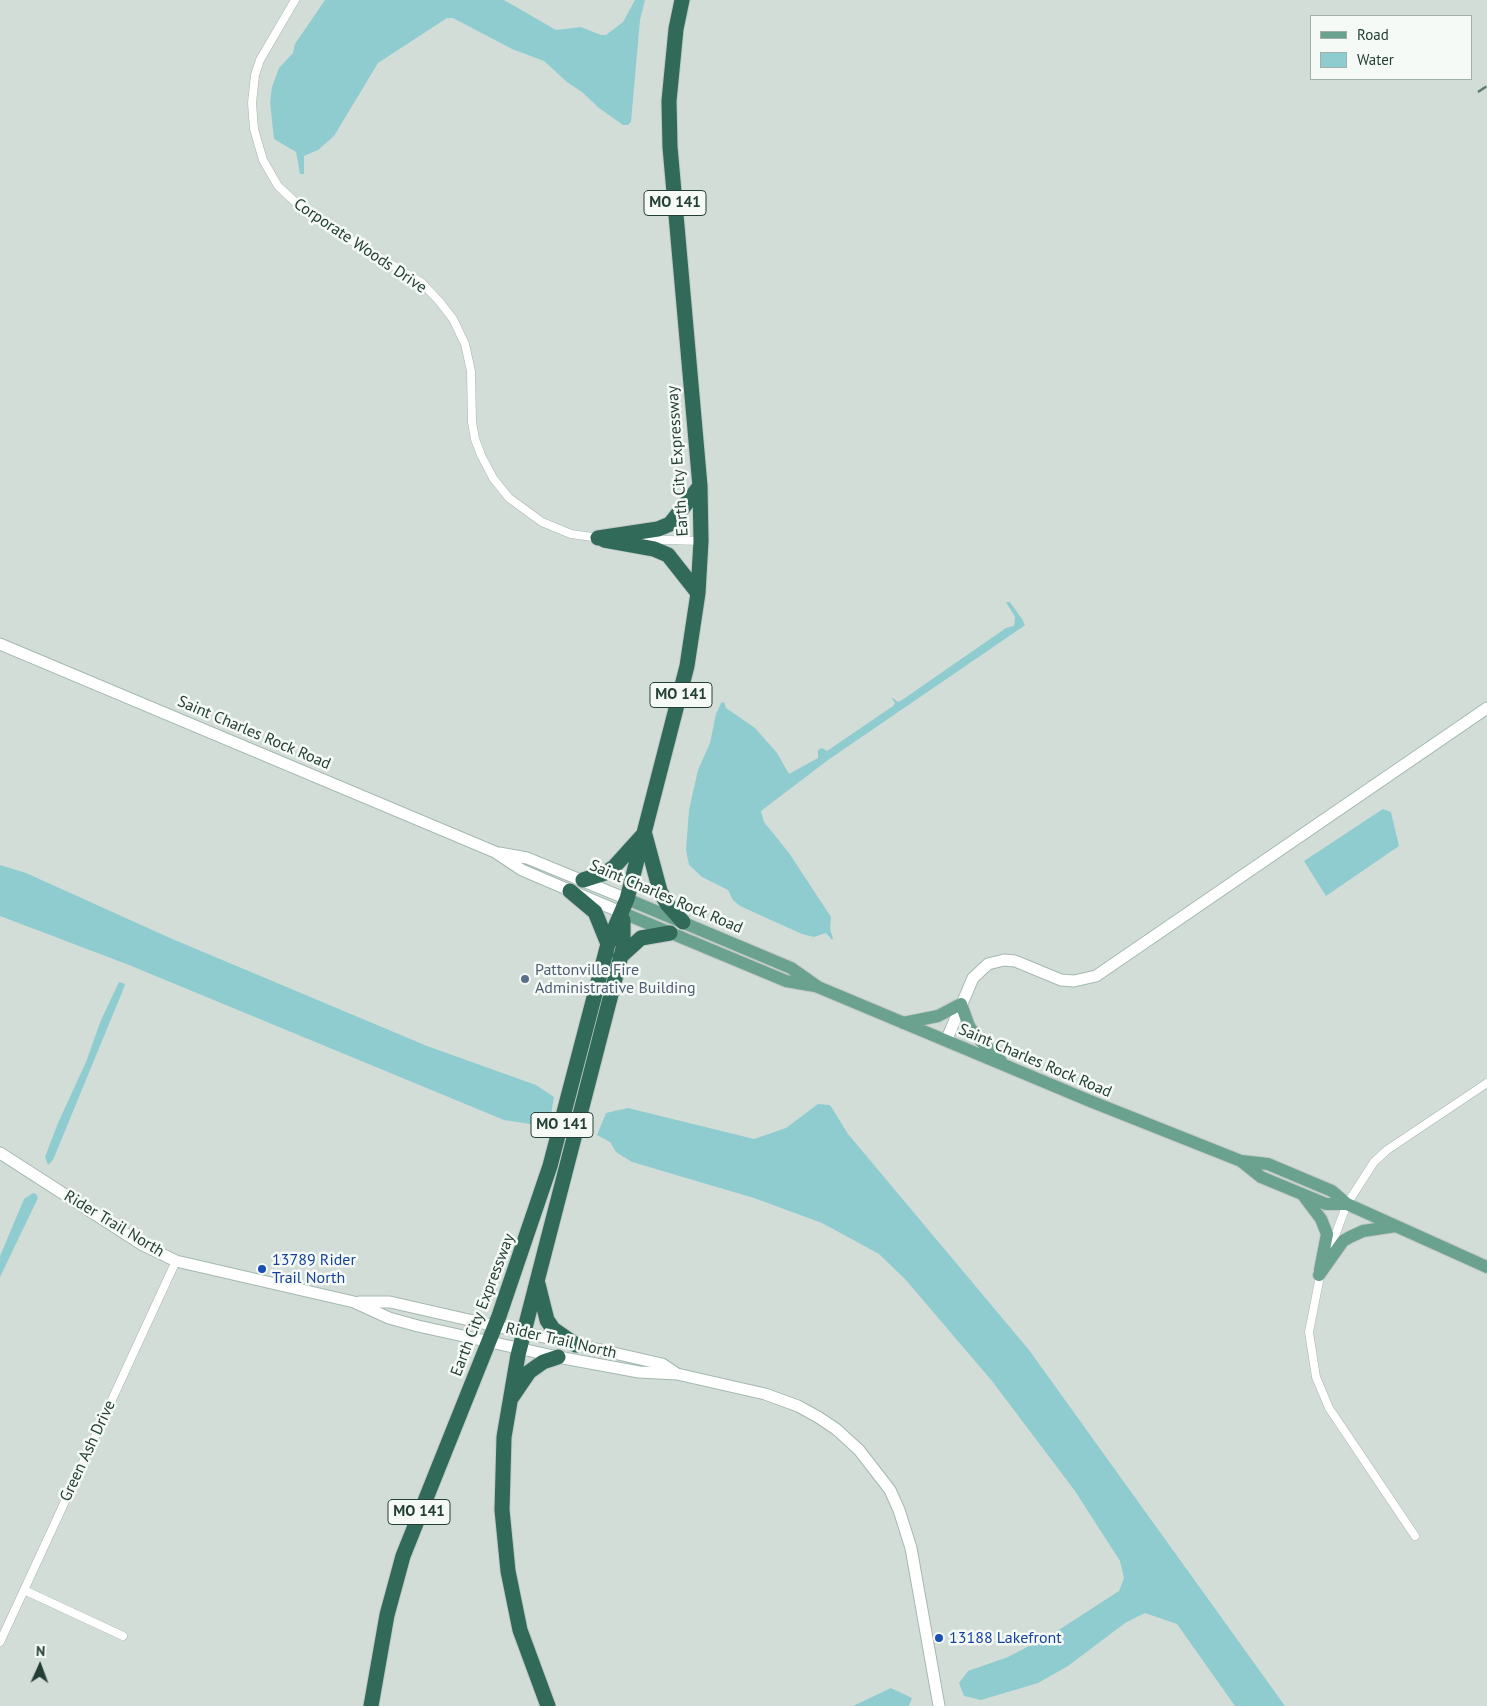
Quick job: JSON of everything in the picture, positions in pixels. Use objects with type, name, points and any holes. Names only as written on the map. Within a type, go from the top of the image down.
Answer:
[{"type":"highway","name":"Earth City Expressway","points":[[548,1706],[520,1630],[506,1556],[501,1480],[508,1405],[520,1348],[620,957],[625,906],[682,688],[698,592],[701,541],[700,486],[669,124],[672,60],[682,0]]},
{"type":"highway","points":[[598,538],[658,530],[670,524],[700,486]]},
{"type":"highway","points":[[598,538],[654,549],[668,555],[698,592]]},
{"type":"highway","points":[[583,880],[605,873],[614,867],[644,833]]},
{"type":"highway","points":[[644,833],[660,891],[667,904],[683,922]]},
{"type":"highway","points":[[570,891],[595,912],[608,944]]},
{"type":"highway","name":"Earth City Expressway","points":[[372,1706],[387,1615],[403,1556],[495,1326],[550,1166],[608,944],[625,906]]},
{"type":"highway","points":[[620,957],[641,938],[670,933]]},
{"type":"highway","points":[[538,1279],[547,1320],[553,1330],[576,1345]]},
{"type":"highway","points":[[508,1405],[529,1372],[543,1362],[558,1357]]},
{"type":"main road","name":"Saint Charles Rock Road","points":[[625,906],[683,922],[791,968],[818,987],[1007,1067],[1241,1161],[1262,1177],[1301,1194],[1326,1204],[1347,1204]]},
{"type":"main road","name":"Saint Charles Rock Road","points":[[625,906],[670,933],[786,982],[818,987]]},
{"type":"main road","points":[[903,1023],[938,1016],[961,1004],[969,1026],[975,1035],[1007,1067]]},
{"type":"main road","name":"Saint Charles Rock Road","points":[[1241,1161],[1268,1164],[1332,1191],[1347,1204],[1487,1267]]},
{"type":"main road","points":[[1301,1194],[1321,1219],[1327,1234],[1319,1275]]},
{"type":"main road","points":[[1319,1275],[1344,1241],[1350,1237],[1363,1231],[1396,1226]]},
{"type":"street","name":"Corporate Woods Drive","points":[[295,0],[260,60],[255,75],[252,103],[254,129],[263,160],[278,186],[308,214],[422,284],[440,301],[453,319],[465,344],[471,371],[472,422],[475,439],[480,455],[493,478],[509,498],[542,522],[557,530],[598,538],[701,541]]},
{"type":"street","name":"Saint Charles Rock Road","points":[[0,644],[495,852],[522,870],[570,891],[625,906]]},
{"type":"street","points":[[946,1041],[973,978],[988,964],[1004,960],[1015,961],[1032,966],[1062,980],[1086,979],[1106,971],[1487,708]]},
{"type":"street","name":"Saint Charles Rock Road","points":[[495,852],[527,858],[583,880],[625,906]]},
{"type":"street","points":[[1415,1536],[1329,1408],[1316,1377],[1309,1332],[1319,1275],[1347,1204],[1374,1162],[1387,1150],[1487,1083]]},
{"type":"street","name":"Rider Trail North","points":[[0,1153],[143,1245],[176,1260],[354,1302],[389,1318],[558,1357],[639,1372],[677,1374],[782,1399],[798,1406],[836,1429],[860,1450],[890,1490],[907,1530],[939,1706]]},
{"type":"street","name":"Green Ash Drive","points":[[0,1642],[176,1260]]},
{"type":"street","name":"Rider Trail North","points":[[354,1302],[390,1302],[662,1364],[677,1374]]},
{"type":"street","points":[[24,1590],[123,1636]]},
{"type":"shaded area","points":[[0,0],[1487,0],[1487,1706],[0,1706]]},
{"type":"water","points":[[325,0],[504,0],[556,30],[581,27],[601,35],[606,35],[623,22],[635,0],[645,0],[640,20],[631,122],[628,125],[623,125],[599,108],[544,61],[512,49],[453,18],[447,18],[378,63],[334,136],[318,150],[304,156],[304,174],[300,174],[296,152],[274,139],[270,102],[272,87],[279,68],[293,53],[295,44]]},
{"type":"water","points":[[1006,602],[1010,602],[1025,625],[828,760],[761,811],[764,822],[789,853],[831,917],[830,929],[832,940],[826,933],[814,937],[802,934],[740,906],[733,900],[728,890],[702,877],[689,865],[686,850],[689,810],[698,770],[710,743],[716,714],[721,703],[724,702],[726,708],[755,728],[777,753],[789,774],[818,758],[818,750],[822,748],[827,751],[893,706],[895,703],[891,697],[898,702],[902,700],[1006,628],[1014,626],[1015,617]]},
{"type":"water","points":[[1383,809],[1391,812],[1399,846],[1326,896],[1304,861]]},
{"type":"water","points":[[0,865],[26,873],[170,938],[427,1046],[536,1085],[554,1097],[551,1115],[536,1125],[504,1120],[129,965],[0,916]]},
{"type":"water","points":[[119,982],[125,984],[123,990],[53,1160],[48,1165],[45,1157],[58,1123]]},
{"type":"water","points":[[818,1104],[830,1105],[848,1134],[1029,1350],[1285,1706],[1235,1706],[1177,1624],[1145,1613],[1125,1623],[1068,1666],[1038,1683],[981,1700],[964,1696],[959,1683],[968,1671],[1008,1657],[1054,1633],[1119,1591],[1124,1578],[1120,1561],[1075,1491],[992,1381],[905,1279],[879,1254],[822,1223],[754,1198],[632,1162],[616,1152],[610,1142],[597,1135],[606,1113],[628,1108],[754,1139],[786,1128]]},
{"type":"water","points":[[33,1193],[38,1198],[0,1277],[0,1256],[24,1199]]},
{"type":"water","points":[[891,1688],[912,1698],[909,1706],[853,1706]]},
{"type":"railway","points":[[1478,92],[1487,86]]},
{"type":"place","name":"Pattonville Fire Administrative Building","points":[[525,979]]},
{"type":"place","name":"13789 Rider Trail North","points":[[262,1269]]},
{"type":"place","name":"13188 Lakefront","points":[[939,1638]]}]
